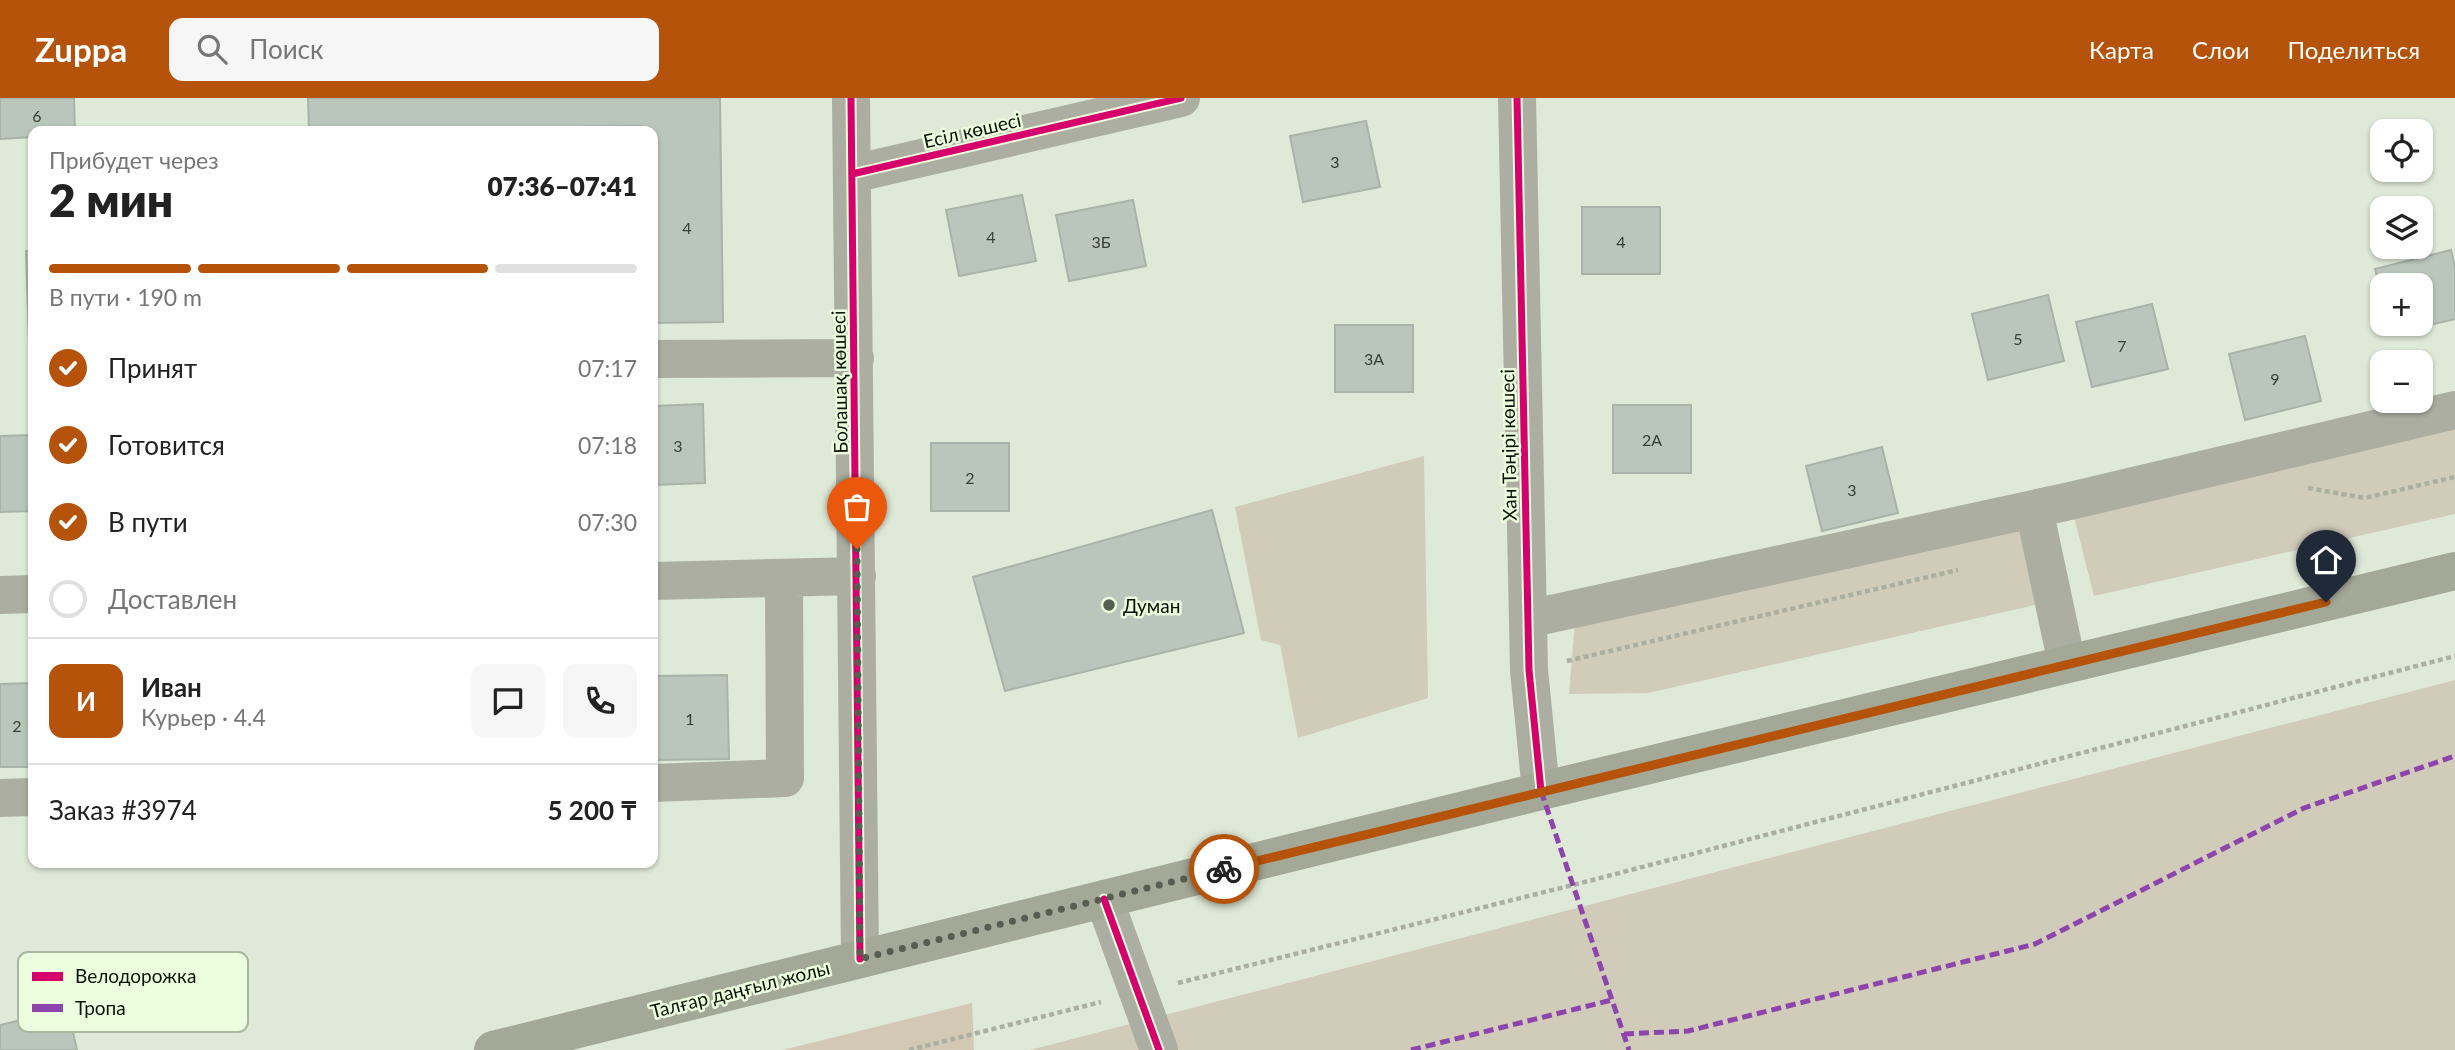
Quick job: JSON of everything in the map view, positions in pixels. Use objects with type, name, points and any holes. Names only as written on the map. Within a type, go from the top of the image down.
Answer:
[{"type":"main road","name":"Талғар даңғыл жолы","points":[[493,1050],[1541,791],[2455,570]]},
{"type":"street","name":"Болашақ көшесі","points":[[850,98],[860,959]]},
{"type":"street","name":"Есіл көшесі","points":[[852,174],[1181,98]]},
{"type":"street","name":"Хан Тәңірі көшесі","points":[[1517,98],[1529,670],[1541,791]]},
{"type":"street","points":[[658,359],[855,358]]},
{"type":"street","points":[[1528,619],[2034,509],[2455,410]]},
{"type":"street","points":[[2034,509],[2067,664]]},
{"type":"street","points":[[658,581],[857,576]]},
{"type":"street","points":[[658,783],[785,778],[784,578]]},
{"type":"street","points":[[0,595],[28,594]]},
{"type":"street","points":[[0,798],[28,797]]},
{"type":"street","points":[[1104,899],[1159,1050]]},
{"type":"path","points":[[2298,486],[2365,498],[2455,477]]},
{"type":"path","points":[[1529,670],[1961,569]]},
{"type":"path","points":[[909,1050],[1573,885],[2455,656]]},
{"type":"shaded area","points":[[2455,416],[2455,514],[2094,596],[2070,501]]},
{"type":"shaded area","points":[[1424,456],[1428,698],[1298,738],[1280,645],[1261,640],[1235,507]]},
{"type":"shaded area","points":[[2034,509],[2053,601],[1648,693],[1569,694],[1576,609]]},
{"type":"shaded area","points":[[2455,680],[2455,1050],[1030,1050]]},
{"type":"shaded area","points":[[972,1003],[974,1050],[783,1050]]},
{"type":"building","points":[[0,98],[74,98],[75,126],[28,126],[28,137],[0,139]]},
{"type":"building","points":[[308,98],[720,98],[723,322],[658,323],[658,126],[309,126]]},
{"type":"building","points":[[1366,121],[1380,187],[1303,202],[1290,136]]},
{"type":"building","points":[[1022,195],[1036,261],[959,276],[946,210]]},
{"type":"building","points":[[1133,200],[1146,266],[1069,281],[1056,215]]},
{"type":"building","points":[[1582,207],[1660,207],[1660,274],[1582,274]]},
{"type":"building","points":[[2451,250],[2455,267],[2455,319],[2433,324],[2433,273],[2376,273],[2375,269],[2415,259],[2433,259],[2433,254]]},
{"type":"building","points":[[26,251],[28,251],[28,312]]},
{"type":"building","points":[[2048,295],[2064,361],[1988,380],[1972,314]]},
{"type":"building","points":[[2152,304],[2168,369],[2092,387],[2076,322]]},
{"type":"building","points":[[1335,325],[1413,325],[1413,392],[1335,392]]},
{"type":"building","points":[[2305,336],[2321,401],[2245,420],[2229,354]]},
{"type":"building","points":[[703,404],[705,483],[658,485],[658,406]]},
{"type":"building","points":[[1613,405],[1691,405],[1691,473],[1613,473]]},
{"type":"building","points":[[28,435],[28,511],[0,512],[0,436]]},
{"type":"building","points":[[931,443],[1009,443],[1009,511],[931,511]]},
{"type":"building","points":[[1882,447],[1898,513],[1822,531],[1806,466]]},
{"type":"building","name":"Думан","points":[[1212,510],[1244,633],[1005,691],[973,577]]},
{"type":"building","points":[[727,675],[729,759],[658,760],[658,676]]},
{"type":"building","points":[[28,683],[28,767],[0,767],[0,684]]},
{"type":"building","points":[[18,1021],[18,1032],[73,1032],[77,1050],[0,1050],[0,1025]]},
{"type":"marked path","points":[[1624,1034],[1688,1031],[2035,944],[2304,808],[2455,756]]},
{"type":"marked path","points":[[1541,791],[1629,1050]]},
{"type":"marked path","points":[[1411,1050],[1612,1000]]},
{"type":"cycle path","points":[[851,98],[860,959]]},
{"type":"cycle path","points":[[852,174],[1181,98]]},
{"type":"cycle path","points":[[1517,98],[1529,670],[1541,791]]},
{"type":"cycle path","points":[[1104,899],[1159,1050]]},
{"type":"way so far","points":[[857,549],[860,959],[1224,869]]},
{"type":"place","name":"Думан","points":[[1109,605]]},
{"type":"route","points":[[1224,869],[2326,602]]}]
